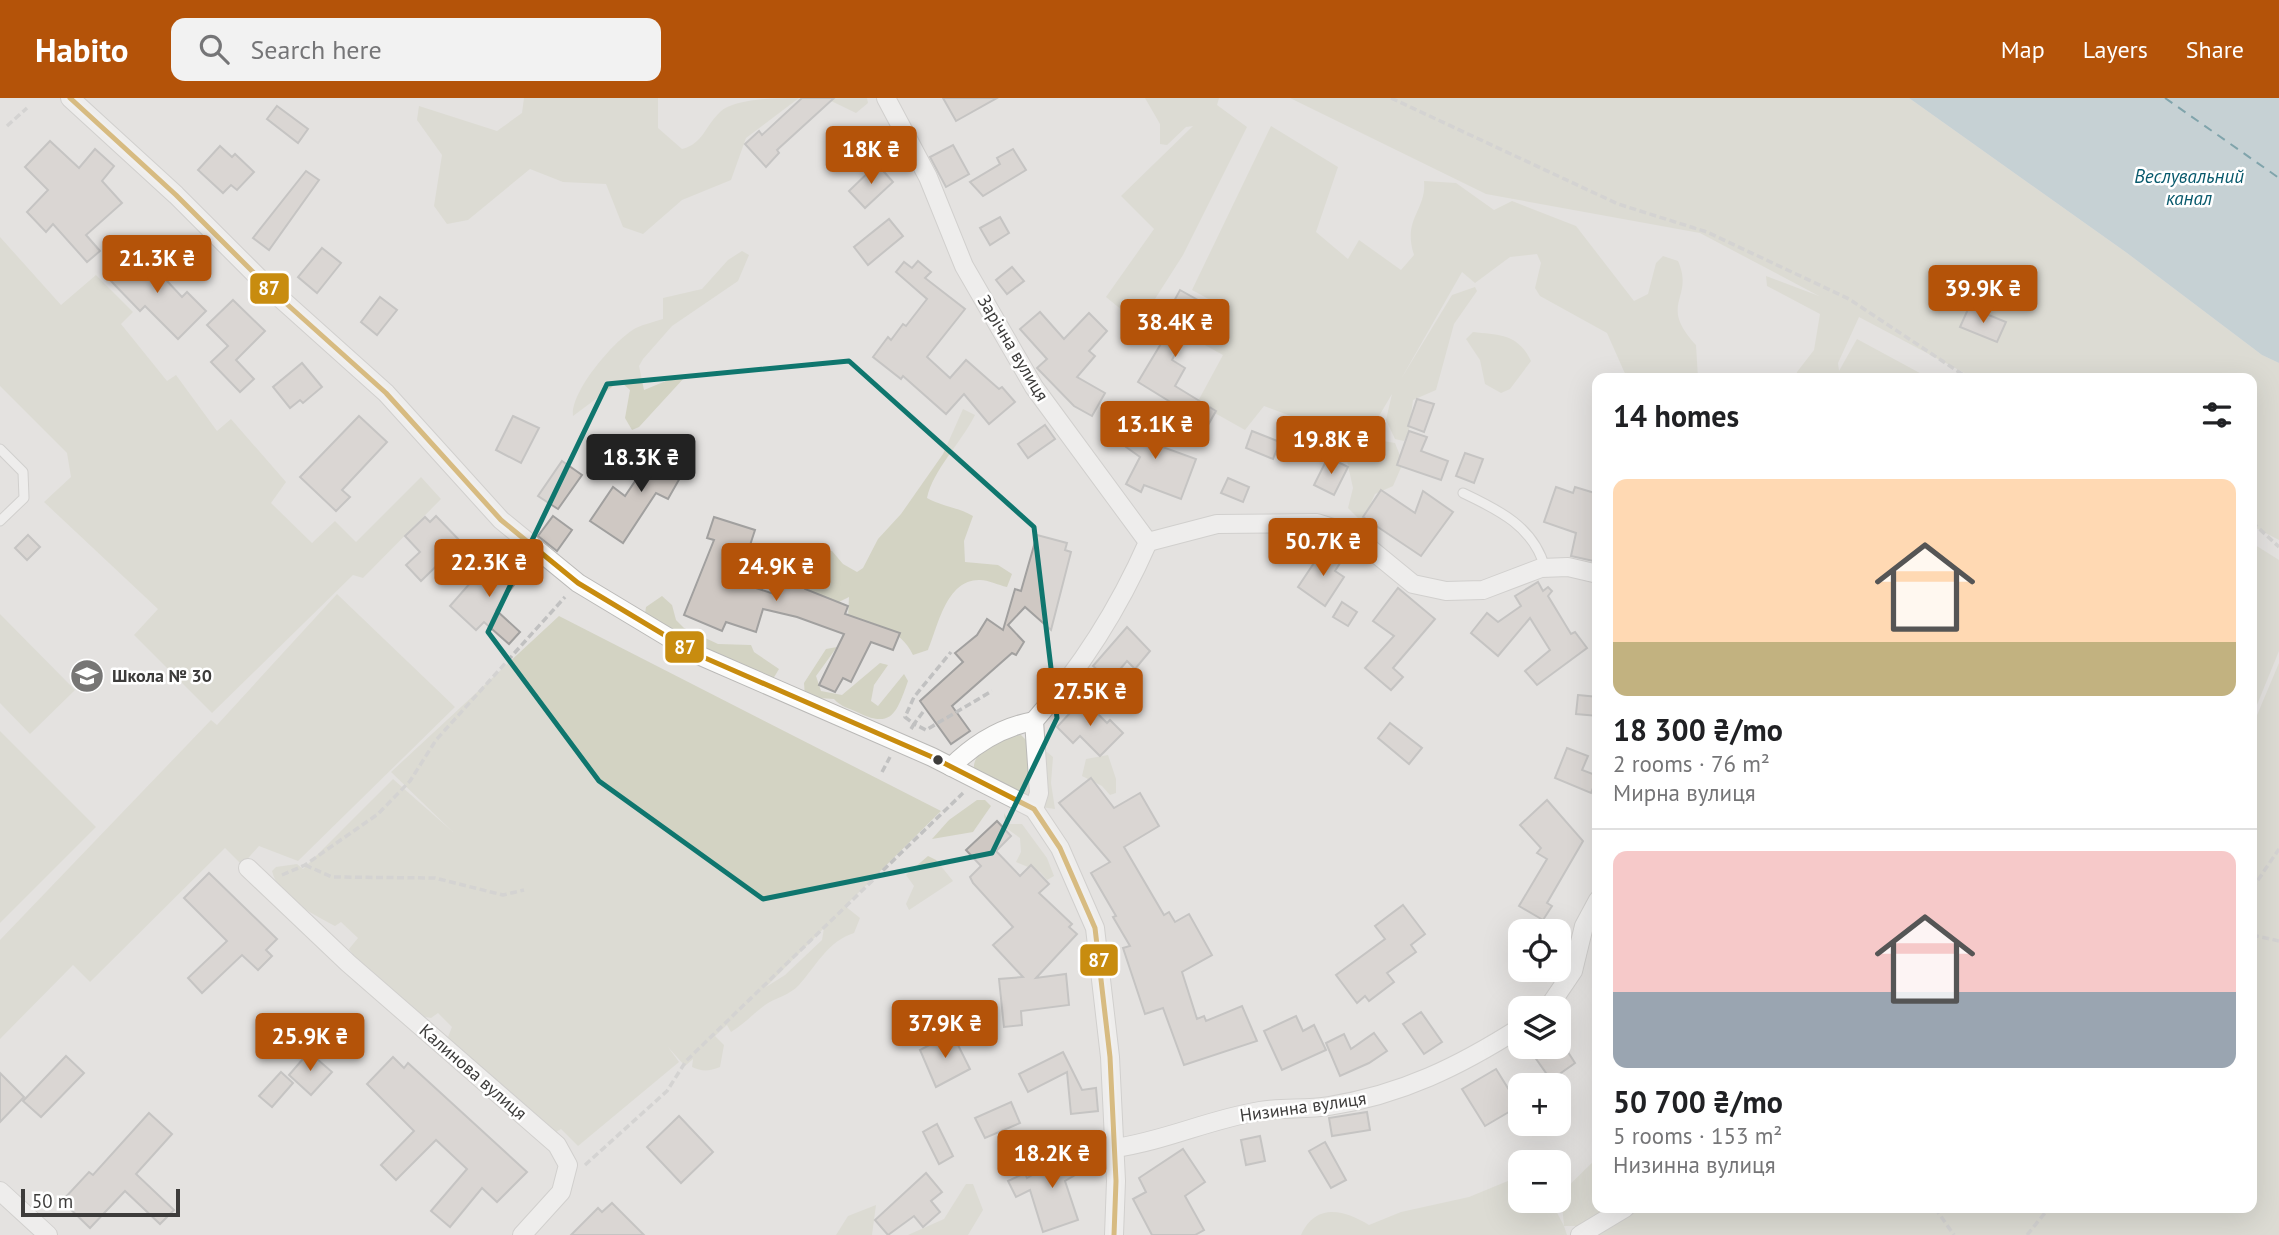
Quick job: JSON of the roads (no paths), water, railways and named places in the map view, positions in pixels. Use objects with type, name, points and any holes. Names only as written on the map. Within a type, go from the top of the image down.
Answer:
[{"type":"street","points":[[70,98],[176,195],[270,289],[386,393],[501,520],[578,583],[696,654],[951,767],[1034,809],[1060,848],[1095,928],[1110,1057],[1115,1148],[1114,1235]]},
{"type":"street","name":"Зарічна вулиця","points":[[886,98],[928,177],[964,266],[1034,387],[1148,542]]},
{"type":"street","points":[[951,767],[969,748],[1015,725],[1034,721],[1068,683],[1125,594],[1148,542],[1217,524],[1317,523],[1352,534],[1413,583],[1446,591],[1483,590],[1545,568],[1568,567],[1592,573]]},
{"type":"street","points":[[1034,721],[1039,793],[1034,809]]},
{"type":"street","name":"Калинова вулиця","points":[[247,868],[348,963],[557,1145],[568,1165],[561,1192],[522,1235]]},
{"type":"street","points":[[1556,996],[1573,971],[1584,926],[1592,911]]},
{"type":"street","name":"Низинна вулиця","points":[[1115,1148],[1149,1144],[1208,1123],[1261,1110],[1328,1107],[1402,1091],[1508,1035]]},
{"type":"street","points":[[0,1191],[48,1235]]},
{"type":"street","points":[[1580,1235],[1617,1213]]},
{"type":"lane","points":[[0,449],[23,472],[24,498],[0,521]]},
{"type":"lane","points":[[1464,493],[1519,524],[1541,552],[1545,568]]},
{"type":"water","name":"Веслувальний канал","points":[[1909,98],[2279,98],[2279,363],[2262,355],[2127,253]]},
{"type":"place","name":"Школа № 30","points":[[87,676]]}]
